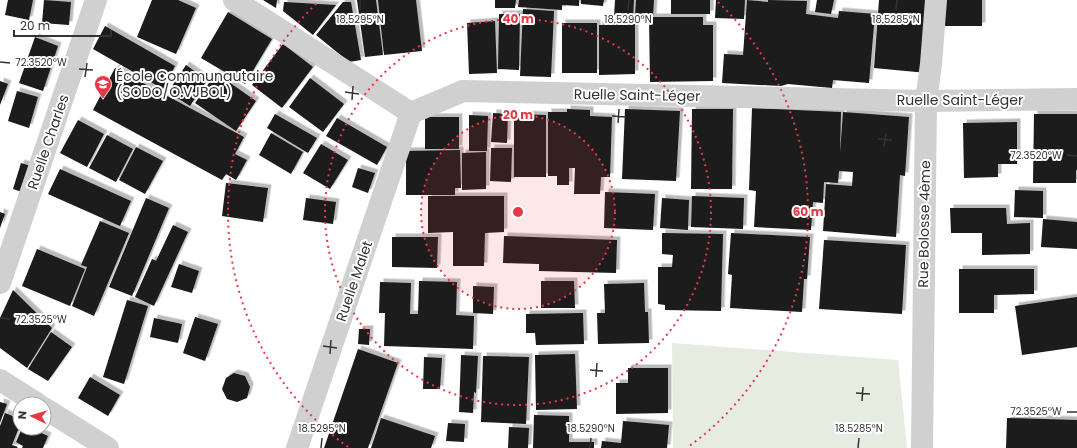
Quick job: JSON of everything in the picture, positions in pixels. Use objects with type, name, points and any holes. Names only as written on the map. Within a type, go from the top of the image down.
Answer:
[{"type":"street","name":"Ruelle Charles","points":[[0,283],[96,0]]},
{"type":"street","points":[[234,0],[411,113]]},
{"type":"street","name":"Rue Bolosse 4ème","points":[[922,448],[926,101],[931,64],[936,0]]},
{"type":"street","name":"Ruelle Saint-Léger","points":[[411,113],[463,91],[926,101],[1077,98]]},
{"type":"street","name":"Ruelle Malet","points":[[296,448],[411,113]]},
{"type":"street","points":[[0,380],[25,396]]},
{"type":"street","points":[[52,413],[108,448]]},
{"type":"shaded area","points":[[672,343],[898,360],[907,448],[673,448]]},
{"type":"building","points":[[8,0],[33,0],[29,20],[5,15]]},
{"type":"building","points":[[44,0],[71,2],[69,25],[42,23]]},
{"type":"building","points":[[152,0],[178,0],[196,8],[176,54],[137,37]]},
{"type":"building","points":[[263,0],[277,0],[276,8]]},
{"type":"building","points":[[357,0],[376,0],[383,55],[365,57]]},
{"type":"building","points":[[378,0],[416,0],[422,51],[384,55]]},
{"type":"building","points":[[495,0],[516,0],[515,8],[495,8]]},
{"type":"building","points":[[519,0],[579,0],[579,6],[562,5],[562,10],[518,7]]},
{"type":"building","points":[[581,0],[604,0],[603,6],[581,4]]},
{"type":"building","points":[[615,0],[634,0],[633,19],[614,17]]},
{"type":"building","points":[[636,0],[654,0],[653,17],[703,17],[703,25],[713,25],[713,81],[650,82],[649,17],[635,16]]},
{"type":"building","points":[[671,0],[710,0],[710,14],[671,14]]},
{"type":"building","points":[[716,0],[745,0],[744,19],[715,18]]},
{"type":"building","points":[[747,0],[768,2],[768,0],[807,1],[806,14],[838,18],[839,11],[875,14],[869,83],[833,80],[832,88],[788,84],[781,86],[722,83],[724,54],[743,55]]},
{"type":"building","points":[[817,0],[834,0],[831,14],[815,12]]},
{"type":"building","points":[[879,0],[933,0],[927,73],[874,68]]},
{"type":"building","points":[[943,0],[982,0],[982,26],[943,26]]},
{"type":"building","points":[[284,2],[336,5],[313,35],[283,11]]},
{"type":"building","points":[[343,2],[351,2],[361,60],[349,62],[316,35]]},
{"type":"building","points":[[523,9],[554,11],[551,77],[520,76]]},
{"type":"building","points":[[228,12],[272,39],[245,84],[201,58]]},
{"type":"building","points":[[499,14],[520,14],[519,70],[498,69]]},
{"type":"building","points":[[495,21],[497,73],[469,74],[467,23]]},
{"type":"building","points":[[562,23],[597,23],[597,73],[562,73]]},
{"type":"building","points":[[635,24],[635,74],[599,75],[599,25]]},
{"type":"building","points":[[105,26],[175,66],[163,89],[93,49]]},
{"type":"building","points":[[35,37],[58,46],[43,91],[19,83]]},
{"type":"building","points":[[283,44],[313,67],[282,108],[252,85]]},
{"type":"building","points":[[186,65],[207,80],[190,106],[168,92]]},
{"type":"building","points":[[115,68],[244,137],[235,154],[247,160],[236,180],[226,174],[222,180],[93,110]]},
{"type":"building","points":[[216,73],[256,101],[236,131],[195,103]]},
{"type":"building","points":[[310,78],[344,104],[323,132],[289,107]]},
{"type":"building","points":[[0,81],[8,84],[0,105]]},
{"type":"building","points":[[17,91],[38,97],[29,128],[8,121]]},
{"type":"building","points":[[752,108],[841,112],[840,153],[843,112],[909,117],[905,176],[900,175],[896,237],[823,231],[826,184],[852,186],[853,172],[839,171],[838,183],[824,182],[823,203],[813,202],[811,230],[754,227],[756,191],[749,190]]},
{"type":"building","points":[[567,109],[590,110],[590,116],[612,117],[610,177],[601,177],[600,194],[574,194],[575,168],[569,168],[569,185],[557,185],[557,176],[548,176],[548,112],[567,112]]},
{"type":"building","points":[[625,109],[680,111],[676,181],[622,179]]},
{"type":"building","points":[[692,109],[733,109],[732,189],[691,189]]},
{"type":"building","points":[[493,113],[508,114],[507,143],[491,142]]},
{"type":"building","points":[[275,114],[317,138],[308,153],[267,128]]},
{"type":"building","points":[[514,114],[546,115],[546,177],[514,177]]},
{"type":"building","points":[[1034,114],[1077,114],[1076,183],[1033,183]]},
{"type":"building","points":[[469,115],[488,116],[487,151],[469,151]]},
{"type":"building","points":[[425,117],[459,117],[459,149],[425,149]]},
{"type":"building","points":[[337,118],[387,147],[377,165],[326,136]]},
{"type":"building","points":[[78,120],[104,134],[87,167],[60,153]]},
{"type":"building","points":[[1017,122],[1017,164],[998,164],[998,177],[964,178],[963,123]]},
{"type":"building","points":[[271,133],[303,152],[291,174],[259,155]]},
{"type":"building","points":[[107,135],[133,149],[116,182],[89,168]]},
{"type":"building","points":[[321,144],[348,160],[330,189],[303,173]]},
{"type":"building","points":[[136,147],[163,161],[145,194],[119,180]]},
{"type":"building","points":[[491,148],[512,148],[511,182],[490,181]]},
{"type":"building","points":[[460,150],[461,188],[455,188],[455,195],[406,195],[406,151]]},
{"type":"building","points":[[486,152],[486,189],[462,190],[462,153]]},
{"type":"building","points":[[21,163],[34,167],[25,193],[13,189]]},
{"type":"building","points":[[358,168],[375,173],[368,193],[352,187]]},
{"type":"building","points":[[60,169],[131,201],[120,226],[48,194]]},
{"type":"building","points":[[226,183],[268,188],[263,222],[222,216]]},
{"type":"building","points":[[1015,190],[1043,191],[1043,218],[1014,217]]},
{"type":"building","points":[[605,192],[655,194],[653,230],[604,228]]},
{"type":"building","points":[[428,196],[504,196],[504,232],[485,233],[484,266],[453,266],[453,232],[428,233]]},
{"type":"building","points":[[692,196],[744,198],[743,229],[691,227]]},
{"type":"building","points":[[146,198],[169,208],[132,296],[109,287]]},
{"type":"building","points":[[306,198],[336,202],[333,224],[303,220]]},
{"type":"building","points":[[662,198],[689,200],[688,230],[660,228]]},
{"type":"building","points":[[950,208],[1006,208],[1007,224],[1030,223],[1030,254],[982,255],[982,233],[951,233]]},
{"type":"building","points":[[0,212],[5,214],[0,228]]},
{"type":"building","points":[[1043,219],[1077,222],[1077,249],[1041,247]]},
{"type":"building","points":[[100,221],[129,233],[94,316],[72,306],[87,267],[81,265]]},
{"type":"building","points":[[173,225],[188,232],[154,306],[135,297],[152,259],[156,261]]},
{"type":"building","points":[[662,233],[723,234],[721,311],[665,310],[665,305],[658,304],[658,267],[672,267],[673,255],[662,254]]},
{"type":"building","points":[[731,233],[810,237],[807,279],[804,279],[802,312],[730,308],[732,275],[728,274]]},
{"type":"building","points":[[504,236],[617,240],[616,273],[539,271],[539,264],[503,263]]},
{"type":"building","points":[[392,237],[438,237],[437,268],[392,267]]},
{"type":"building","points":[[824,240],[906,245],[902,314],[819,309]]},
{"type":"building","points":[[37,249],[85,269],[70,306],[22,286]]},
{"type":"building","points":[[179,264],[199,271],[192,293],[171,287]]},
{"type":"building","points":[[959,269],[1034,269],[1034,294],[994,295],[994,313],[959,313]]},
{"type":"building","points":[[419,281],[457,282],[456,315],[474,316],[473,349],[384,346],[385,313],[379,313],[380,282],[411,283],[410,314],[418,314]]},
{"type":"building","points":[[541,281],[574,281],[575,308],[541,308]]},
{"type":"building","points":[[644,283],[645,312],[648,312],[649,343],[598,344],[597,313],[605,313],[604,284]]},
{"type":"building","points":[[473,286],[494,287],[493,314],[473,313]]},
{"type":"building","points":[[13,290],[52,328],[27,368],[0,348],[0,318]]},
{"type":"building","points":[[1077,297],[1077,347],[1022,355],[1015,306]]},
{"type":"building","points":[[127,300],[148,306],[124,384],[103,377]]},
{"type":"building","points":[[583,313],[584,344],[536,345],[535,333],[526,333],[526,314]]},
{"type":"building","points":[[195,317],[218,324],[205,361],[183,353]]},
{"type":"building","points":[[154,318],[182,324],[178,343],[150,337]]},
{"type":"building","points":[[359,329],[370,329],[369,345],[358,344]]},
{"type":"building","points":[[51,332],[72,347],[48,381],[28,369]]},
{"type":"building","points":[[358,349],[398,363],[368,448],[324,448]]},
{"type":"building","points":[[575,354],[577,409],[536,410],[535,355]]},
{"type":"building","points":[[461,355],[478,356],[476,393],[474,392],[473,413],[459,412]]},
{"type":"building","points":[[483,356],[529,357],[526,424],[481,422]]},
{"type":"building","points":[[424,357],[442,358],[440,389],[423,389]]},
{"type":"building","points":[[628,368],[668,368],[668,413],[616,414],[616,383],[628,383]]},
{"type":"building","points":[[234,373],[245,376],[250,387],[247,398],[237,402],[227,399],[222,389],[226,378]]},
{"type":"building","points":[[90,377],[120,395],[108,416],[78,398]]},
{"type":"building","points":[[0,402],[7,404],[0,423]]},
{"type":"building","points":[[5,413],[12,416],[12,436],[16,436],[12,445],[18,447],[17,448],[0,448],[0,426]]},
{"type":"building","points":[[534,415],[569,416],[569,442],[594,442],[594,448],[533,448]]},
{"type":"building","points":[[381,418],[435,436],[431,448],[371,448]]},
{"type":"building","points":[[1007,418],[1077,420],[1077,448],[1006,448]]},
{"type":"building","points":[[623,421],[669,425],[667,448],[601,448],[602,441],[621,443]]},
{"type":"building","points":[[448,423],[465,424],[464,442],[446,441]]},
{"type":"building","points":[[509,427],[529,428],[528,448],[508,448]]},
{"type":"building","points":[[19,436],[48,436],[43,448],[22,448],[23,446],[16,442]]},
{"type":"place","name":"École Communautaire (SODO/O.VJBOL)","points":[[103,99]]}]
